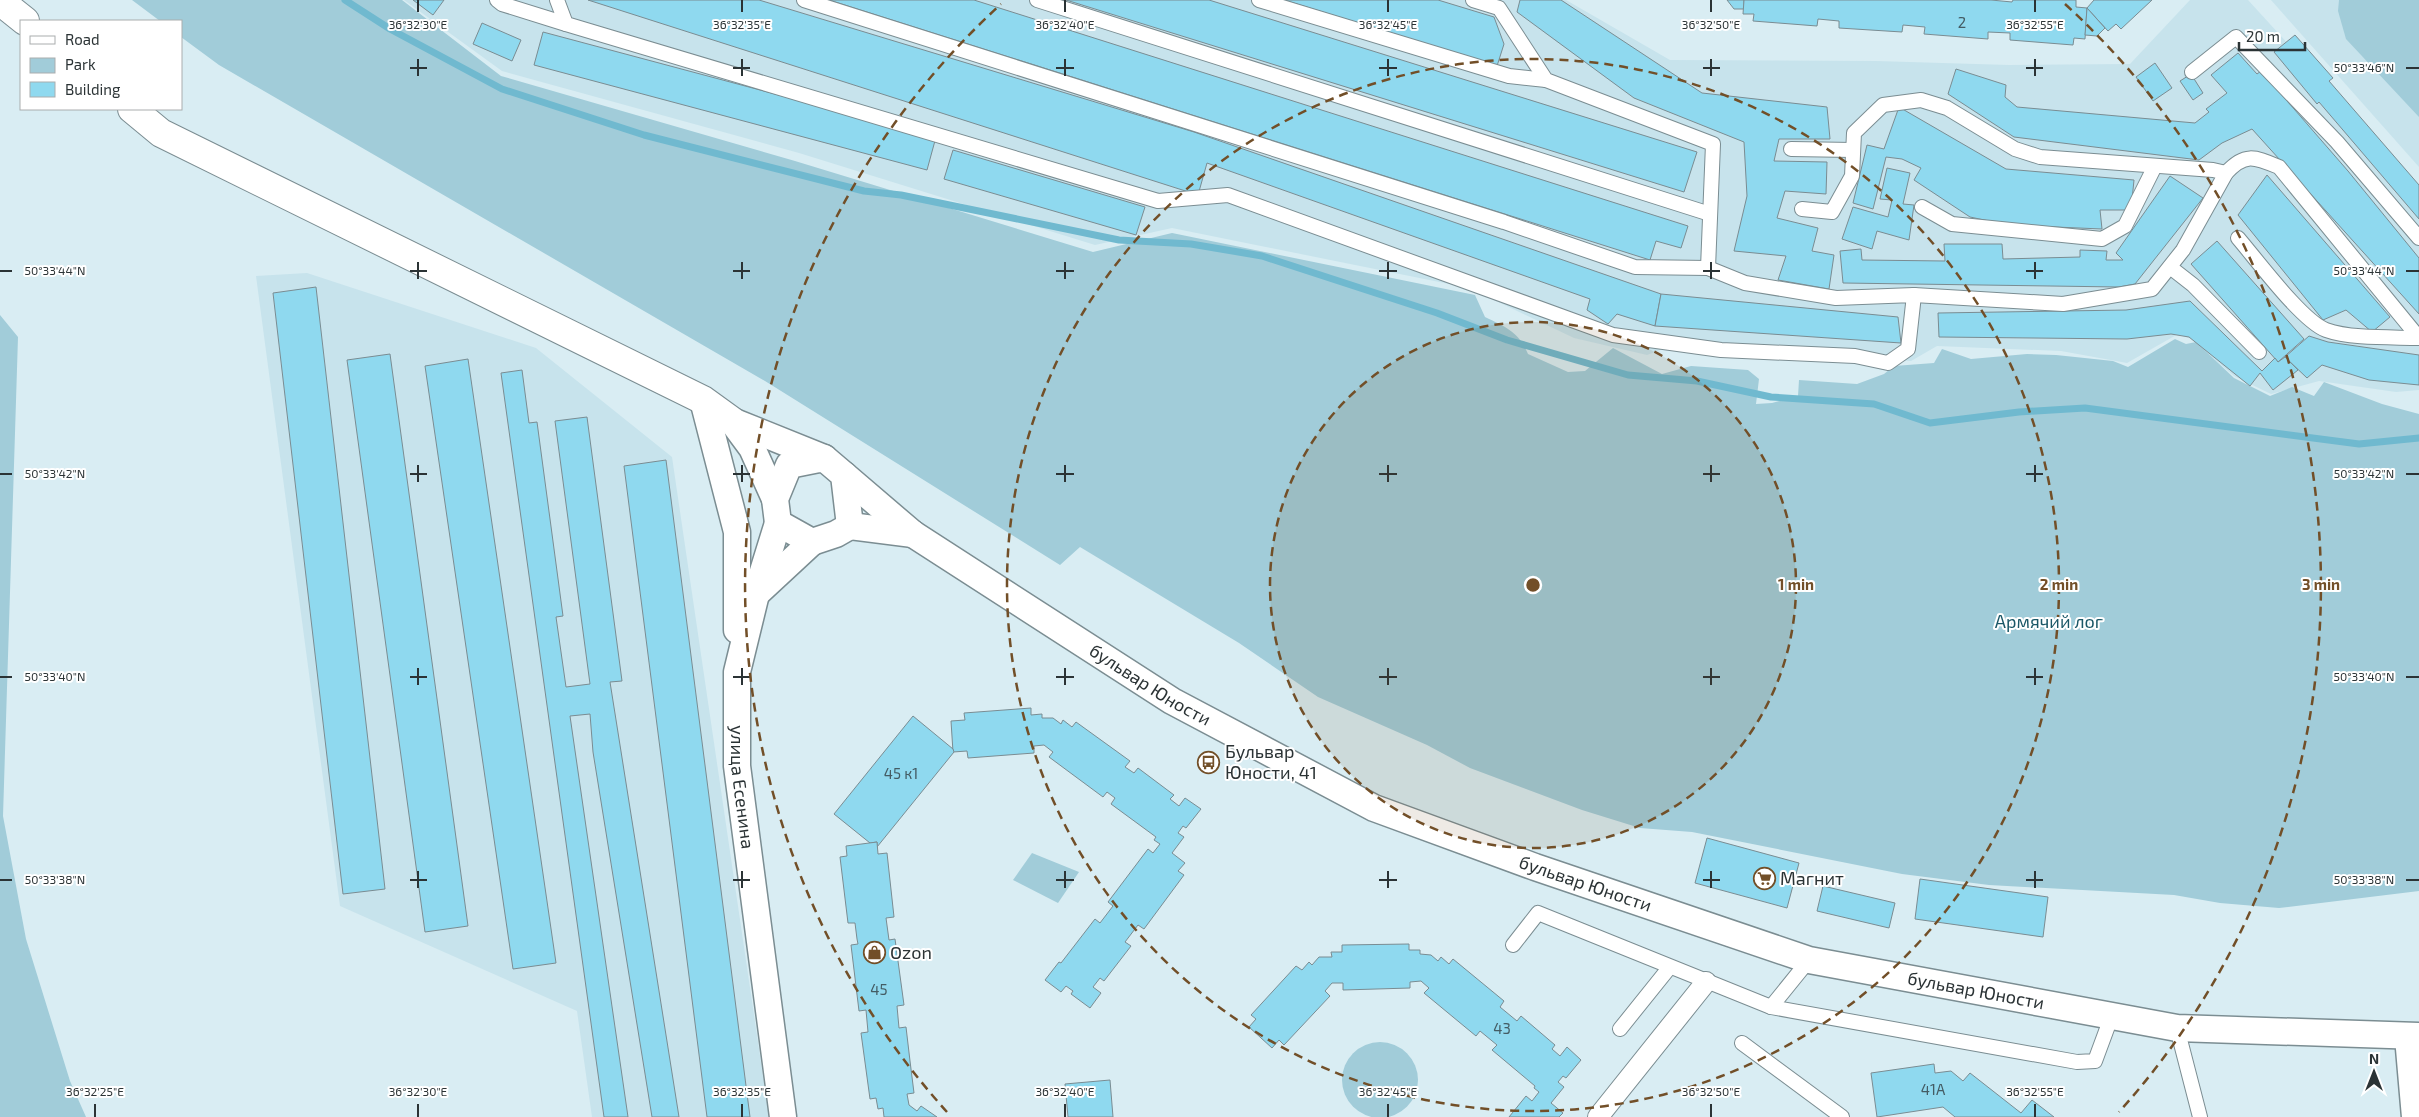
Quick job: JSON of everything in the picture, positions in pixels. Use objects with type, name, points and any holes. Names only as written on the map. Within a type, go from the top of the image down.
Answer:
[{"type":"street","points":[[0,1],[24,20]]},
{"type":"street","points":[[133,110],[161,133],[703,400],[732,421],[824,458],[844,475],[850,526]]},
{"type":"street","points":[[703,400],[737,532],[737,672]]},
{"type":"street","points":[[732,421],[752,448],[777,511],[812,542]]},
{"type":"street","points":[[777,511],[789,465],[824,458]]},
{"type":"street","name":"бульвар Юности","points":[[844,475],[913,534],[1172,701],[1374,808],[1534,867],[1809,960],[2177,1028],[2413,1037]]},
{"type":"street","name":"улица Есенина","points":[[777,511],[737,672],[737,766],[783,1117]]},
{"type":"street","points":[[756,594],[812,542],[836,534],[850,526],[913,534]]},
{"type":"street","points":[[1598,1117],[1706,982]]},
{"type":"street","points":[[2413,1037],[2415,1117]]},
{"type":"lane","points":[[497,0],[502,4],[566,24],[1158,201],[1228,195],[1613,335],[1721,350],[1855,356],[1888,363],[1908,349],[1914,295]]},
{"type":"lane","points":[[557,0],[566,24]]},
{"type":"lane","points":[[804,0],[1504,222],[1635,267],[1708,268],[1745,283],[1836,298],[1914,295],[2063,304],[2152,289],[2183,250],[2226,173],[2236,162],[2254,157],[2279,167],[2419,338]]},
{"type":"lane","points":[[1037,0],[1710,214]]},
{"type":"lane","points":[[1259,0],[1509,76],[1546,80],[1713,144],[1708,268]]},
{"type":"lane","points":[[1473,0],[1499,8],[1546,80]]},
{"type":"lane","points":[[2192,72],[2236,37],[2337,142],[2419,238]]},
{"type":"lane","points":[[1802,208],[1832,212],[1852,176],[1854,133],[1883,105],[1921,100],[1947,108],[2015,149],[2040,157],[2213,170],[2226,173]]},
{"type":"lane","points":[[1790,149],[1853,150]]},
{"type":"lane","points":[[1922,207],[1952,224],[2102,239],[2125,226],[2155,166]]},
{"type":"lane","points":[[2238,238],[2310,320],[2327,330],[2371,337],[2419,338]]},
{"type":"lane","points":[[2170,267],[2193,285],[2259,352]]},
{"type":"lane","points":[[1513,945],[1538,913],[1669,968],[1770,1007],[2077,1062],[2095,1061],[2112,1015]]},
{"type":"lane","points":[[1770,1007],[1809,960]]},
{"type":"lane","points":[[1620,1029],[1669,968]]},
{"type":"lane","points":[[2177,1028],[2200,1117]]},
{"type":"lane","points":[[1742,1043],[1842,1117]]},
{"type":"shaded area","points":[[404,0],[1566,0],[1670,60],[1876,61],[2009,65],[2130,64],[2190,0],[2248,0],[2419,187],[2419,390],[2396,392],[2319,381],[2271,394],[2234,376],[2191,339],[2178,334],[2127,363],[2061,351],[1937,346],[1911,361],[1771,352],[1687,340],[1647,355],[1574,338],[1469,288],[1172,228],[1095,245],[799,153],[502,71]]},
{"type":"shaded area","points":[[2271,0],[2419,0],[2419,167]]},
{"type":"shaded area","points":[[307,273],[536,348],[672,457],[769,1117],[592,1117],[577,1011],[340,906],[256,276]]},
{"type":"green space","name":"Армячий лог","points":[[132,0],[402,0],[501,76],[795,161],[1093,252],[1172,233],[1475,295],[1485,317],[1516,335],[1528,354],[1568,372],[1585,371],[1613,348],[1662,374],[1691,366],[1748,370],[1759,379],[1756,404],[1772,403],[1798,396],[1799,380],[1857,384],[1884,374],[1894,366],[1934,363],[1942,349],[1971,359],[2027,354],[2056,355],[2113,361],[2128,367],[2175,339],[2186,344],[2196,342],[2234,378],[2270,396],[2292,387],[2314,396],[2324,382],[2382,404],[2419,414],[2419,891],[2279,908],[2220,903],[2174,895],[1989,885],[1902,874],[1692,832],[1640,828],[1582,810],[1470,768],[1427,745],[1318,697],[1239,643],[1080,547],[1060,565],[765,381],[219,65],[182,38],[182,20],[159,20]]},
{"type":"green space","points":[[2339,0],[2419,0],[2419,117],[2346,39],[2338,11]]},
{"type":"green space","points":[[0,315],[18,337],[3,816],[26,939],[70,1081],[86,1117],[0,1117]]},
{"type":"green space","points":[[1032,853],[1079,872],[1058,903],[1013,880]]},
{"type":"green space","points":[[1373,1042],[1387,1042],[1401,1048],[1412,1059],[1418,1073],[1415,1095],[1407,1107],[1387,1118],[1373,1118],[1359,1112],[1348,1101],[1342,1087],[1342,1073],[1348,1059],[1359,1048]]},
{"type":"building","points":[[413,0],[444,0],[433,15]]},
{"type":"building","points":[[588,0],[759,0],[1194,132],[1661,294],[1655,326],[1617,314],[1608,324],[1587,310],[1590,299],[1207,163],[1198,195]]},
{"type":"building","points":[[829,0],[974,0],[1688,226],[1681,248],[1656,241],[1650,260]]},
{"type":"building","points":[[1066,0],[1209,0],[1697,152],[1684,192]]},
{"type":"building","points":[[1284,0],[1438,0],[1494,17],[1504,44],[1497,66]]},
{"type":"building","points":[[1520,0],[1561,0],[1702,93],[1827,107],[1830,139],[1779,139],[1774,161],[1827,162],[1826,194],[1785,191],[1777,218],[1818,228],[1812,251],[1834,255],[1829,289],[1778,280],[1786,256],[1734,251],[1747,196],[1744,142],[1634,98],[1517,12]]},
{"type":"building","points":[[1727,0],[1744,0],[1744,9],[1734,9]]},
{"type":"building","points":[[1744,0],[1991,0],[2012,2],[2013,0],[2076,0],[2076,7],[2087,8],[2085,39],[2074,38],[2073,45],[2010,40],[2010,33],[1988,32],[1988,39],[1924,34],[1925,27],[1903,25],[1902,32],[1839,28],[1839,21],[1818,19],[1817,26],[1753,21],[1754,14],[1743,14]]},
{"type":"building","points":[[2094,0],[2152,0],[2121,29],[2116,24],[2108,31],[2087,8]]},
{"type":"building","points":[[2087,8],[2105,28],[2097,36],[2085,35]]},
{"type":"building","points":[[482,23],[521,40],[512,61],[473,44]]},
{"type":"building","points":[[543,32],[936,137],[927,170],[534,65]]},
{"type":"building","points":[[2295,35],[2333,78],[2329,81],[2419,185],[2419,219],[2319,102],[2317,104],[2274,52]]},
{"type":"building","points":[[2238,53],[2257,74],[2261,71],[2348,171],[2419,258],[2419,314],[2252,129],[2222,143],[2199,160],[2014,137],[1948,94],[1956,69],[2006,85],[2005,97],[2017,107],[2195,123],[2209,112],[2206,109],[2227,93],[2211,75]]},
{"type":"building","points":[[2155,63],[2172,88],[2153,101],[2136,77]]},
{"type":"building","points":[[2191,74],[2203,93],[2193,100],[2180,81]]},
{"type":"building","points":[[1899,107],[2006,169],[2134,180],[2131,210],[2100,210],[2102,229],[2008,225],[1970,217],[1914,180],[1921,168],[1902,159],[1886,157],[1873,209],[1853,203],[1867,145],[1884,149]]},
{"type":"building","points":[[953,150],[1145,207],[1136,235],[944,179]]},
{"type":"building","points":[[1887,168],[1910,173],[1903,204],[1914,205],[1909,240],[1877,231],[1872,249],[1842,239],[1853,207],[1888,217],[1892,200],[1880,199]]},
{"type":"building","points":[[2267,175],[2390,317],[2372,332],[2346,310],[2323,320],[2238,215]]},
{"type":"building","points":[[2170,176],[2203,198],[2135,284],[2119,287],[1843,283],[1840,251],[1861,249],[1862,260],[1945,261],[1944,244],[2002,244],[2003,259],[2080,257],[2080,250],[2107,251],[2106,260],[2123,260],[2116,253]]},
{"type":"building","points":[[2217,241],[2304,339],[2278,362],[2191,264]]},
{"type":"building","points":[[316,287],[385,889],[343,894],[273,293]]},
{"type":"building","points":[[1661,294],[1898,317],[1901,343],[1655,326]]},
{"type":"building","points":[[2190,301],[2262,371],[2275,358],[2278,362],[2285,357],[2298,370],[2273,390],[2260,373],[2250,386],[2189,337],[2171,334],[2127,339],[1939,337],[1938,313],[2126,310]]},
{"type":"building","points":[[2309,336],[2328,342],[2419,355],[2419,385],[2369,380],[2322,365],[2307,378],[2285,357]]},
{"type":"building","points":[[390,354],[468,926],[425,932],[347,360]]},
{"type":"building","points":[[468,359],[556,963],[513,969],[425,366]]},
{"type":"building","points":[[522,370],[529,423],[537,422],[563,616],[556,617],[566,687],[590,684],[555,421],[587,417],[622,681],[610,682],[679,1117],[652,1117],[593,752],[590,714],[570,716],[628,1117],[604,1117],[501,373]]},
{"type":"building","points":[[666,460],[750,1117],[707,1117],[624,466]]},
{"type":"building","points":[[1031,708],[1031,715],[1042,714],[1042,718],[1053,718],[1061,724],[1063,720],[1072,727],[1076,722],[1130,761],[1125,767],[1134,773],[1138,768],[1174,795],[1170,799],[1179,806],[1185,798],[1201,809],[1186,828],[1183,826],[1178,833],[1184,837],[1172,853],[1185,863],[1178,871],[1184,875],[1144,929],[1138,925],[1125,942],[1131,946],[1104,981],[1100,978],[1093,987],[1101,993],[1090,1008],[1071,994],[1073,991],[1066,986],[1061,992],[1045,980],[1059,962],[1061,963],[1095,919],[1100,923],[1113,906],[1108,902],[1148,849],[1153,853],[1160,844],[1154,840],[1156,837],[1111,804],[1115,798],[1107,792],[1103,797],[1049,757],[1053,752],[1044,745],[1034,746],[1034,753],[968,758],[967,751],[953,752],[951,721],[965,720],[964,713]]},
{"type":"building","points":[[913,716],[953,749],[954,752],[877,847],[877,842],[870,843],[834,814]]},
{"type":"building","points":[[1707,838],[1799,863],[1787,908],[1695,883]]},
{"type":"building","points":[[877,842],[878,854],[887,853],[894,917],[886,918],[889,940],[895,939],[904,1005],[897,1006],[899,1028],[906,1027],[914,1093],[907,1094],[909,1105],[917,1111],[921,1106],[937,1117],[884,1117],[883,1108],[878,1109],[876,1098],[870,1099],[861,1033],[868,1032],[866,1010],[859,1011],[851,945],[858,944],[855,923],[848,923],[840,857],[847,856],[846,846]]},
{"type":"building","points":[[1920,879],[2048,897],[2043,937],[1915,919]]},
{"type":"building","points":[[1823,886],[1895,903],[1889,928],[1817,911]]},
{"type":"building","points":[[1409,944],[1409,950],[1420,950],[1420,954],[1431,955],[1438,961],[1441,957],[1449,964],[1453,959],[1504,1001],[1500,1007],[1517,1021],[1521,1016],[1555,1045],[1552,1049],[1560,1056],[1567,1047],[1581,1060],[1566,1078],[1563,1076],[1558,1082],[1564,1087],[1551,1103],[1563,1113],[1559,1117],[1509,1117],[1526,1096],[1532,1101],[1539,1092],[1534,1088],[1535,1086],[1492,1050],[1497,1045],[1480,1031],[1476,1036],[1424,993],[1429,988],[1421,981],[1410,982],[1410,988],[1343,990],[1343,983],[1332,983],[1325,991],[1330,996],[1284,1045],[1279,1040],[1272,1048],[1249,1027],[1256,1019],[1251,1015],[1296,966],[1302,970],[1309,962],[1312,965],[1319,957],[1332,957],[1331,952],[1342,952],[1342,945]]},
{"type":"building","points":[[1934,1064],[1935,1073],[1951,1071],[1963,1081],[1970,1073],[2021,1113],[2032,1100],[2054,1117],[1955,1117],[1943,1107],[1877,1117],[1871,1073]]},
{"type":"building","points":[[1110,1080],[1113,1117],[1068,1117],[1065,1084]]},
{"type":"waterway","points":[[345,0],[390,29],[502,89],[644,135],[864,191],[901,195],[1119,240],[1191,244],[1262,256],[1437,313],[1507,340],[1628,375],[1697,381],[1771,397],[1874,404],[1930,423],[2019,412],[2085,408],[2359,444],[2419,438]]},
{"type":"place","name":"Бульвар Юности, 41","points":[[1209,762]]},
{"type":"place","name":"Магнит","points":[[1764,879]]},
{"type":"place","name":"Ozon","points":[[874,953]]}]
